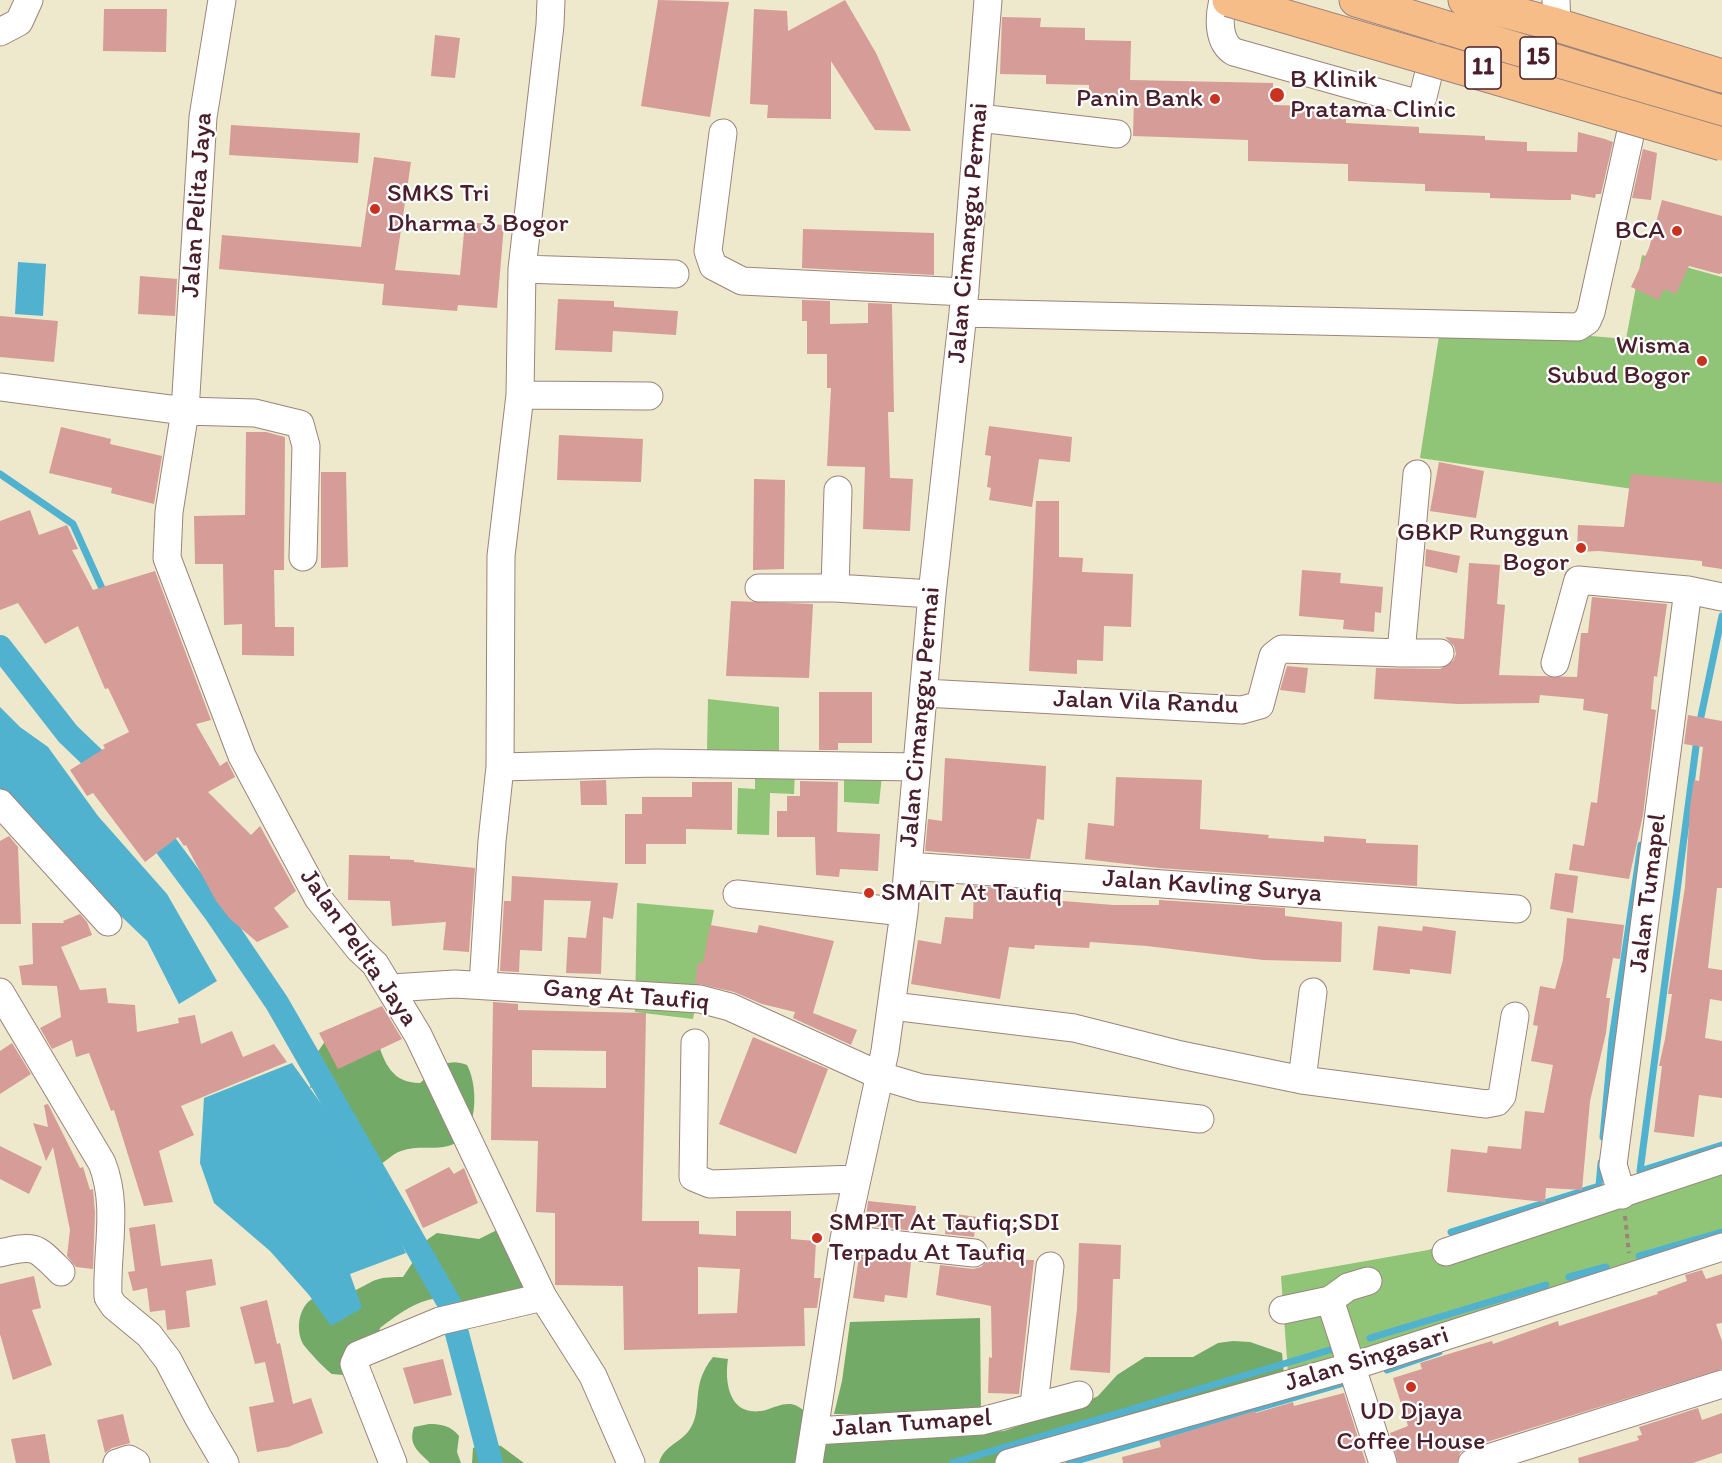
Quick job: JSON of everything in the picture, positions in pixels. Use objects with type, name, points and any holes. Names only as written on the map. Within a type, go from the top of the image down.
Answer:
[{"type":"highway","name":"15","points":[[1229,0],[1722,144]]},
{"type":"highway","name":"11","points":[[1243,0],[1722,138]]},
{"type":"highway","name":"15","points":[[1356,0],[1722,112]]},
{"type":"highway","name":"11","points":[[1465,0],[1556,12],[1722,76]]},
{"type":"street","points":[[0,32],[19,22],[29,0]]},
{"type":"street","name":"Jalan Pelita Jaya","points":[[222,0],[203,117],[185,411],[169,512],[167,558],[242,756],[318,898],[359,949],[375,964],[392,988],[418,1035],[543,1297],[593,1376],[631,1463]]},
{"type":"street","points":[[483,985],[492,841],[500,767],[501,556],[520,395],[522,269],[551,0]]},
{"type":"street","name":"Jalan Cimanggu Permai","points":[[809,1463],[843,1239],[881,1076],[904,912],[932,594],[964,302],[987,0]]},
{"type":"street","points":[[1223,0],[1219,13],[1220,27],[1230,50],[1412,102],[1423,97],[1433,55]]},
{"type":"street","points":[[1486,0],[1556,12]]},
{"type":"street","points":[[723,133],[708,251],[713,266],[742,281],[964,302],[1578,327],[1587,321],[1591,312],[1635,113]]},
{"type":"street","points":[[979,118],[1117,134]]},
{"type":"street","points":[[522,269],[675,274]]},
{"type":"street","points":[[0,387],[185,411],[255,413],[300,424],[306,446],[303,557]]},
{"type":"street","points":[[520,395],[649,396]]},
{"type":"street","points":[[1418,474],[1401,653],[1440,653]]},
{"type":"street","points":[[835,588],[838,490]]},
{"type":"street","points":[[1555,663],[1578,580],[1688,596],[1722,597]]},
{"type":"street","points":[[759,588],[835,588],[932,594]]},
{"type":"street","name":"Jalan Tumapel","points":[[1622,1195],[1613,1165],[1688,596]]},
{"type":"street","name":"Jalan Vila Randu","points":[[924,693],[1242,710],[1260,705],[1273,656],[1282,649],[1401,653]]},
{"type":"street","points":[[500,767],[656,763],[917,767]]},
{"type":"street","points":[[0,803],[108,922]]},
{"type":"street","name":"Jalan Kavling Surya","points":[[908,866],[1517,909]]},
{"type":"street","points":[[737,894],[904,912]]},
{"type":"street","name":"Gang At Taufiq","points":[[392,988],[483,985],[716,1002],[881,1076],[921,1088],[1200,1119]]},
{"type":"street","points":[[0,992],[102,1163],[109,1179],[111,1203],[108,1297],[114,1306],[159,1346],[225,1463]]},
{"type":"street","points":[[1302,1080],[1313,992]]},
{"type":"street","points":[[892,1006],[1074,1028],[1302,1080],[1486,1104],[1497,1102],[1504,1089],[1515,1016]]},
{"type":"street","points":[[695,1043],[693,1177],[710,1184],[856,1179]]},
{"type":"street","points":[[1446,1252],[1722,1160]]},
{"type":"street","points":[[843,1239],[974,1253]]},
{"type":"street","name":"Jalan Singasari","points":[[1009,1463],[1353,1366],[1722,1246]]},
{"type":"street","points":[[0,1253],[28,1248],[37,1249],[61,1272]]},
{"type":"street","points":[[1034,1405],[1050,1266]]},
{"type":"street","points":[[1283,1310],[1330,1300],[1348,1287],[1368,1281]]},
{"type":"street","points":[[393,1463],[354,1360],[358,1355],[440,1321],[543,1297]]},
{"type":"street","points":[[1330,1300],[1383,1463]]},
{"type":"street","points":[[1472,1463],[1722,1384]]},
{"type":"street","name":"Jalan Tumapel","points":[[814,1431],[982,1421],[1008,1416],[1034,1405],[1079,1395]]},
{"type":"street","points":[[117,1463],[129,1459],[136,1463]]},
{"type":"path","points":[[1622,1195],[1631,1277]]},
{"type":"green space","name":"Wisma Subud Bogor","points":[[1642,255],[1722,277],[1722,502],[1420,458],[1441,323],[1626,339]]},
{"type":"green space","points":[[708,699],[779,707],[779,752],[707,751]]},
{"type":"green space","points":[[755,771],[795,772],[794,794],[770,793],[769,835],[737,834],[738,788],[755,789]]},
{"type":"green space","points":[[844,774],[882,775],[879,804],[844,802]]},
{"type":"green space","points":[[637,903],[714,910],[693,1019],[635,1012]]},
{"type":"green space","points":[[328,1037],[377,1039],[391,1070],[402,1080],[410,1082],[420,1083],[447,1063],[467,1065],[473,1086],[474,1111],[466,1133],[458,1141],[448,1146],[401,1151],[377,1166],[360,1172],[334,1135],[339,1125],[338,1106],[318,1086],[310,1088],[317,1053]]},
{"type":"green space","points":[[1722,1160],[1722,1233],[1288,1373],[1281,1276],[1428,1250]]},
{"type":"green space","points":[[499,1229],[536,1289],[463,1304],[441,1298],[409,1308],[380,1328],[378,1338],[354,1376],[332,1374],[303,1344],[299,1331],[300,1318],[305,1306],[314,1298],[322,1295],[350,1293],[374,1280],[403,1277],[428,1239],[437,1233],[479,1239]]},
{"type":"green space","points":[[980,1318],[981,1415],[834,1414],[842,1381],[850,1322]]},
{"type":"green space","points":[[1250,1342],[1282,1353],[1284,1375],[1032,1463],[659,1463],[665,1452],[690,1429],[696,1413],[701,1378],[713,1357],[728,1359],[729,1388],[737,1404],[744,1409],[766,1410],[789,1404],[809,1414],[954,1435],[1004,1431],[1082,1404],[1098,1396],[1117,1375],[1145,1357],[1193,1357],[1218,1343]]},
{"type":"green space","points":[[429,1424],[446,1426],[459,1436],[457,1452],[461,1463],[430,1463],[418,1451],[412,1439],[414,1427]]},
{"type":"green space","points":[[485,1442],[501,1446],[524,1463],[472,1463],[473,1448]]},
{"type":"water","points":[[18,262],[46,264],[43,316],[15,314]]},
{"type":"water","points":[[0,707],[20,727],[48,747],[98,816],[167,894],[217,981],[179,1004],[147,941],[61,859],[0,792]]},
{"type":"water","points":[[292,1063],[360,1158],[406,1253],[350,1274],[362,1308],[331,1326],[309,1295],[270,1251],[214,1203],[200,1163],[204,1098]]},
{"type":"building","points":[[658,0],[729,2],[710,117],[641,106]]},
{"type":"building","points":[[845,0],[876,53],[911,131],[875,130],[831,61],[831,119],[767,118],[768,105],[750,104],[754,9],[787,11],[788,31]]},
{"type":"building","points":[[104,9],[167,9],[166,52],[103,51]]},
{"type":"building","points":[[1002,17],[1041,18],[1040,27],[1085,28],[1085,40],[1131,41],[1130,80],[1273,83],[1273,105],[1346,107],[1346,123],[1419,127],[1419,133],[1485,136],[1485,140],[1527,142],[1527,151],[1577,152],[1578,132],[1605,139],[1613,142],[1601,194],[1596,194],[1595,198],[1571,194],[1571,200],[1552,200],[1490,198],[1490,193],[1425,191],[1425,184],[1348,181],[1348,164],[1248,161],[1248,140],[1133,136],[1134,98],[1089,96],[1089,85],[1046,84],[1046,75],[1000,74]]},
{"type":"building","points":[[435,35],[460,38],[455,78],[431,76]]},
{"type":"building","points":[[231,125],[360,133],[358,163],[229,155]]},
{"type":"building","points":[[1643,149],[1657,153],[1651,200],[1632,198]]},
{"type":"building","points":[[374,157],[411,162],[395,270],[460,275],[465,222],[504,225],[497,308],[458,305],[457,311],[382,305],[384,284],[219,269],[222,235],[361,247]]},
{"type":"building","points":[[1662,200],[1722,216],[1722,273],[1689,266],[1676,294],[1664,289],[1659,300],[1631,287],[1649,248]]},
{"type":"building","points":[[803,229],[934,233],[934,275],[802,268]]},
{"type":"building","points":[[140,276],[177,279],[175,316],[138,314]]},
{"type":"building","points":[[558,299],[614,301],[614,307],[678,311],[676,335],[613,331],[612,352],[555,350]]},
{"type":"building","points":[[802,300],[830,301],[830,324],[868,323],[868,303],[892,304],[894,412],[888,412],[890,478],[913,479],[910,531],[863,529],[865,467],[827,466],[831,388],[827,388],[827,354],[807,354],[807,321],[802,321]]},
{"type":"building","points":[[0,316],[58,321],[54,362],[0,357]]},
{"type":"building","points":[[989,426],[1072,437],[1070,462],[1039,459],[1032,507],[989,500],[991,488],[987,487],[991,456],[985,455]]},
{"type":"building","points":[[61,427],[111,439],[110,444],[162,456],[154,504],[111,493],[112,488],[49,473]]},
{"type":"building","points":[[246,432],[266,432],[285,437],[284,570],[274,570],[275,627],[294,627],[294,656],[242,655],[242,624],[224,625],[223,564],[195,564],[194,516],[245,515]]},
{"type":"building","points":[[559,435],[643,439],[641,482],[557,480]]},
{"type":"building","points":[[1439,462],[1484,471],[1476,518],[1430,511]]},
{"type":"building","points":[[321,472],[346,472],[348,567],[321,568]]},
{"type":"building","points":[[1631,474],[1722,483],[1722,569],[1702,566],[1702,561],[1599,551],[1577,552],[1578,525],[1624,527]]},
{"type":"building","points":[[754,479],[785,480],[784,569],[753,570]]},
{"type":"building","points":[[1036,501],[1059,501],[1059,557],[1083,558],[1082,572],[1133,574],[1131,627],[1104,626],[1103,661],[1077,660],[1077,674],[1029,671]]},
{"type":"building","points":[[30,510],[39,535],[67,525],[78,549],[72,550],[93,590],[155,571],[211,720],[196,724],[220,766],[227,761],[235,777],[208,792],[251,835],[260,826],[296,891],[274,908],[289,927],[257,942],[230,919],[216,901],[186,845],[184,846],[178,837],[145,862],[93,793],[87,796],[70,770],[105,748],[103,745],[129,732],[108,688],[105,689],[78,626],[45,644],[18,603],[0,610],[0,521]]},
{"type":"building","points":[[1426,549],[1460,556],[1457,573],[1425,566]]},
{"type":"building","points":[[1469,563],[1500,565],[1497,604],[1505,605],[1499,675],[1577,677],[1581,633],[1588,633],[1592,597],[1667,604],[1657,677],[1654,676],[1651,709],[1656,710],[1643,815],[1629,879],[1569,870],[1573,844],[1584,846],[1591,802],[1597,803],[1608,714],[1583,710],[1584,699],[1540,695],[1539,703],[1458,704],[1374,699],[1376,668],[1440,669],[1453,661],[1456,654],[1454,646],[1445,637],[1464,639]]},
{"type":"building","points":[[1302,570],[1341,573],[1340,583],[1383,587],[1381,613],[1375,612],[1374,632],[1343,629],[1344,620],[1299,616]]},
{"type":"building","points":[[731,601],[813,604],[809,678],[726,676]]},
{"type":"building","points":[[1287,666],[1308,668],[1305,693],[1280,690]]},
{"type":"building","points":[[819,692],[872,692],[872,743],[838,743],[838,750],[819,750]]},
{"type":"building","points":[[1688,715],[1722,721],[1722,888],[1717,888],[1708,968],[1722,970],[1722,1001],[1710,999],[1705,1038],[1722,1041],[1722,1098],[1699,1095],[1694,1137],[1654,1132],[1662,1066],[1659,1066],[1672,994],[1668,994],[1685,887],[1690,807],[1694,780],[1699,781],[1703,747],[1684,744]]},
{"type":"building","points":[[945,758],[1046,766],[1044,820],[1037,819],[1030,859],[925,851],[928,819],[942,821]]},
{"type":"building","points":[[1116,777],[1202,780],[1200,829],[1269,835],[1268,838],[1324,842],[1324,836],[1366,839],[1366,843],[1418,845],[1417,886],[1159,868],[1085,859],[1088,823],[1114,826]]},
{"type":"building","points":[[606,780],[607,805],[581,805],[580,781]]},
{"type":"building","points":[[800,781],[838,782],[837,832],[880,834],[878,871],[840,869],[839,877],[816,875],[815,837],[777,837],[777,811],[787,811],[787,796],[800,796]]},
{"type":"building","points":[[692,782],[732,782],[732,830],[686,829],[686,844],[646,844],[646,864],[625,864],[625,814],[642,814],[642,797],[692,797]]},
{"type":"building","points":[[9,836],[18,847],[21,924],[0,924],[0,841]]},
{"type":"building","points":[[349,855],[390,856],[390,859],[475,868],[469,952],[443,950],[446,922],[392,926],[390,901],[348,900]]},
{"type":"building","points":[[1555,873],[1578,876],[1573,913],[1550,909]]},
{"type":"building","points":[[512,876],[618,883],[613,919],[603,917],[601,974],[566,973],[568,937],[586,938],[591,901],[544,900],[542,951],[520,950],[519,972],[500,971],[504,901],[511,901]]},
{"type":"building","points":[[974,886],[1025,890],[1024,896],[1038,899],[1113,905],[1159,905],[1159,900],[1285,908],[1285,916],[1342,922],[1341,962],[1263,960],[1147,946],[1090,942],[1089,948],[1035,945],[1034,949],[1009,947],[1000,999],[911,984],[918,940],[941,944],[945,917],[973,919]]},
{"type":"building","points":[[80,914],[87,922],[92,935],[61,947],[80,990],[106,988],[108,1003],[135,1005],[137,1032],[179,1023],[178,1018],[195,1015],[201,1044],[232,1031],[243,1057],[274,1044],[287,1062],[181,1106],[194,1135],[159,1151],[173,1202],[144,1206],[114,1110],[111,1111],[89,1053],[76,1057],[72,1040],[52,1049],[40,1028],[61,1017],[57,986],[22,985],[19,966],[33,964],[32,923],[64,923],[63,921]]},
{"type":"building","points":[[1567,918],[1624,925],[1620,959],[1613,958],[1606,998],[1610,998],[1606,1033],[1590,1101],[1582,1190],[1546,1188],[1545,1202],[1447,1192],[1451,1149],[1487,1153],[1488,1146],[1521,1149],[1525,1111],[1544,1113],[1553,1065],[1531,1061],[1538,1026],[1533,1025],[1540,986],[1555,989],[1563,960]]},
{"type":"building","points":[[710,925],[757,933],[759,925],[834,941],[813,1013],[857,1030],[851,1045],[793,1018],[795,1012],[762,1004],[734,992],[695,983],[698,962],[703,963]]},
{"type":"building","points":[[1378,926],[1422,931],[1423,926],[1456,931],[1451,974],[1410,969],[1410,974],[1373,970]]},
{"type":"building","points":[[493,1002],[518,1004],[518,1010],[646,1013],[642,1221],[699,1221],[699,1234],[736,1236],[736,1211],[791,1211],[791,1239],[816,1241],[814,1278],[821,1278],[817,1308],[804,1308],[805,1346],[624,1350],[623,1286],[555,1285],[555,1213],[536,1212],[538,1141],[491,1140]],"holes":[[[532,1050],[606,1051],[606,1088],[532,1087]],[[698,1267],[740,1269],[737,1313],[698,1314]]]},
{"type":"building","points":[[382,1006],[402,1039],[338,1069],[319,1033]]},
{"type":"building","points":[[753,1037],[828,1069],[796,1154],[719,1124]]},
{"type":"building","points":[[12,1043],[31,1074],[0,1094],[0,1051]]},
{"type":"building","points":[[48,1104],[80,1168],[83,1167],[90,1190],[93,1189],[95,1213],[93,1269],[76,1267],[67,1256],[70,1230],[53,1147],[46,1161],[33,1123],[48,1127],[44,1105]]},
{"type":"building","points":[[0,1146],[42,1167],[29,1194],[0,1179]]},
{"type":"building","points":[[449,1167],[454,1174],[464,1168],[478,1203],[423,1228],[405,1190]]},
{"type":"building","points":[[868,1201],[916,1206],[914,1231],[865,1225]]},
{"type":"building","points":[[948,1213],[977,1217],[974,1237],[945,1234]]},
{"type":"building","points":[[155,1224],[161,1266],[212,1259],[216,1285],[186,1291],[190,1327],[167,1330],[165,1310],[150,1312],[147,1288],[133,1291],[128,1272],[135,1271],[129,1228]]},
{"type":"building","points":[[1079,1243],[1121,1245],[1120,1279],[1113,1279],[1110,1373],[1070,1370],[1077,1309]]},
{"type":"building","points":[[859,1256],[911,1262],[907,1298],[885,1295],[884,1302],[853,1298]]},
{"type":"building","points":[[988,1259],[1034,1260],[1019,1394],[988,1393],[989,1357],[992,1358],[991,1306],[936,1295],[940,1265],[973,1269],[981,1267]]},
{"type":"building","points":[[1702,1270],[1706,1279],[1722,1274],[1722,1323],[1716,1324],[1722,1341],[1722,1369],[1467,1448],[1460,1453],[1457,1463],[1398,1463],[1390,1433],[1408,1426],[1393,1378],[1422,1369],[1420,1363],[1492,1341],[1493,1344],[1558,1321],[1559,1326],[1658,1294],[1657,1292],[1687,1281],[1685,1275]]},
{"type":"building","points":[[34,1276],[41,1308],[32,1310],[52,1365],[13,1380],[0,1334],[0,1284]]},
{"type":"building","points":[[267,1300],[277,1344],[280,1343],[293,1404],[311,1398],[323,1433],[288,1447],[257,1452],[249,1407],[274,1402],[265,1362],[255,1364],[240,1307]]},
{"type":"building","points":[[443,1359],[452,1395],[414,1404],[403,1368]]},
{"type":"building","points":[[1344,1393],[1366,1463],[1123,1463],[1122,1457],[1161,1447],[1159,1440],[1255,1411],[1256,1413],[1293,1402],[1294,1406]]},
{"type":"building","points":[[1698,1408],[1702,1420],[1722,1413],[1722,1453],[1693,1463],[1579,1463],[1578,1458],[1639,1440],[1637,1436],[1642,1435],[1639,1427]]},
{"type":"building","points":[[123,1414],[130,1443],[112,1448],[105,1453],[97,1420]]},
{"type":"building","points":[[45,1434],[50,1463],[16,1463],[11,1439]]},
{"type":"waterway","points":[[0,474],[73,524],[105,595]]},
{"type":"waterway","points":[[1699,726],[1722,616]]},
{"type":"waterway","points":[[0,647],[68,734],[114,778]]},
{"type":"waterway","points":[[1697,739],[1640,1171],[1722,1145]]},
{"type":"waterway","points":[[147,820],[216,913],[277,1003],[449,1303],[491,1463]]},
{"type":"waterway","points":[[1603,1137],[1612,1039],[1641,845]]},
{"type":"waterway","points":[[1451,1232],[1599,1186],[1601,1163]]},
{"type":"waterway","points":[[1639,1256],[1722,1232]]},
{"type":"waterway","points":[[1569,1277],[1606,1267]]},
{"type":"waterway","points":[[1370,1338],[1546,1285]]},
{"type":"waterway","points":[[952,1463],[1340,1347]]},
{"type":"waterway","points":[[1387,1370],[1439,1352]]},
{"type":"waterway","points":[[1069,1463],[1351,1381]]},
{"type":"place","name":"B Klinik Pratama Clinic","points":[[1277,95]]},
{"type":"place","name":"Panin Bank","points":[[1215,99]]},
{"type":"place","name":"SMKS Tri Dharma 3 Bogor","points":[[375,209]]},
{"type":"place","name":"BCA","points":[[1677,231]]},
{"type":"place","name":"Wisma Subud Bogor","points":[[1702,361]]},
{"type":"place","name":"GBKP Runggun Bogor","points":[[1581,548]]},
{"type":"place","name":"SMAIT At Taufiq","points":[[869,893]]},
{"type":"place","name":"SMPIT At Taufiq;SDI Terpadu At Taufiq","points":[[817,1238]]},
{"type":"place","name":"UD Djaya Coffee House","points":[[1411,1387]]}]
